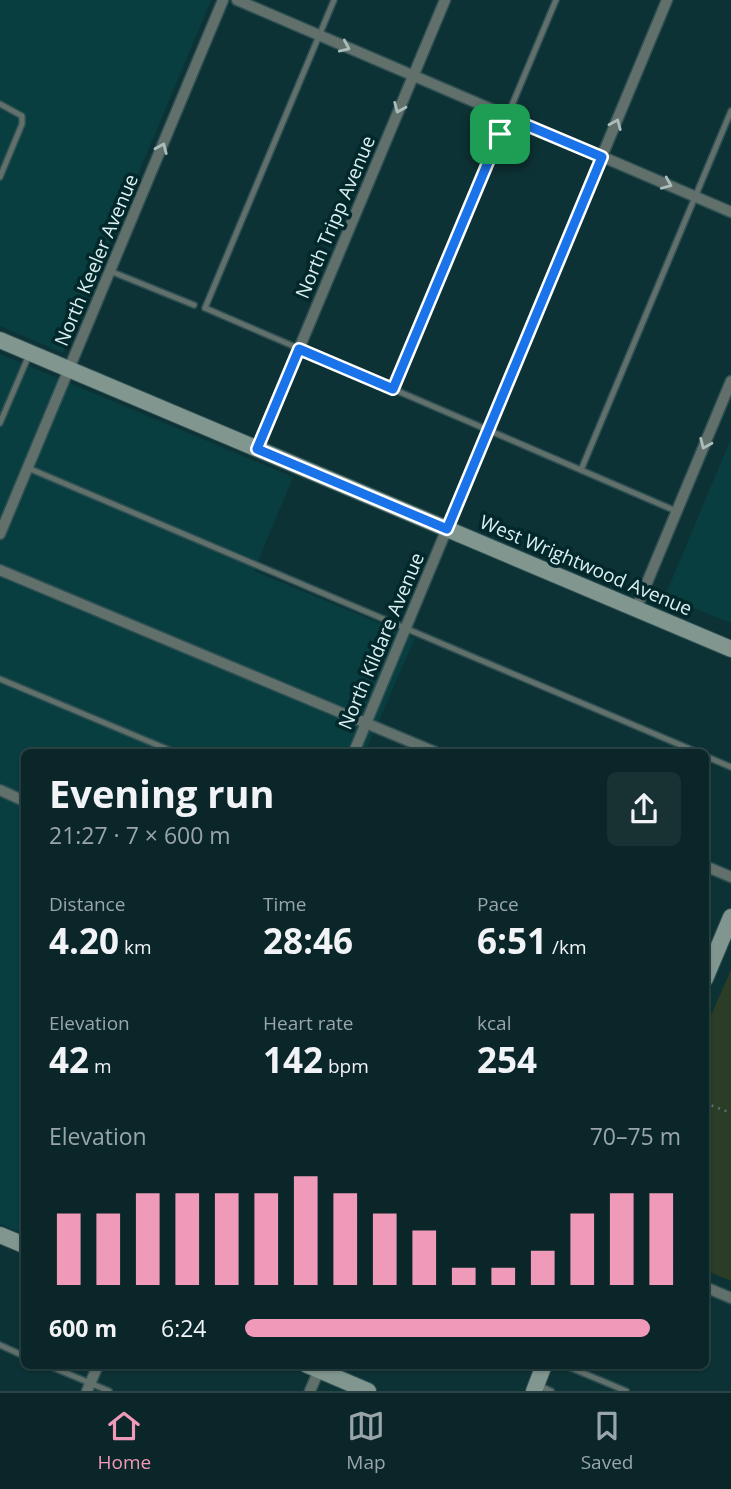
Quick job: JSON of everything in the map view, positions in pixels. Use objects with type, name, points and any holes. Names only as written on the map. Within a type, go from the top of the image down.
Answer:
[{"type":"street","name":"North Keeler Avenue","points":[[0,534],[223,0]]},
{"type":"street","points":[[237,0],[731,212]]},
{"type":"street","name":"North Tripp Avenue","points":[[257,449],[445,0]]},
{"type":"street","name":"North Kildare Avenue","points":[[355,749],[667,0]]},
{"type":"street","name":"West Wrightwood Avenue","points":[[0,340],[731,649]]},
{"type":"street","points":[[636,609],[731,381]]},
{"type":"street","points":[[0,570],[428,749]]},
{"type":"street","points":[[0,790],[21,799]]},
{"type":"street","points":[[709,868],[731,877]]},
{"type":"street","points":[[709,969],[731,917]]},
{"type":"street","points":[[0,1235],[21,1244]]},
{"type":"street","points":[[709,1289],[731,1298]]},
{"type":"street","points":[[88,1387],[96,1369]]},
{"type":"street","points":[[310,1391],[313,1369]]},
{"type":"street","points":[[318,1369],[368,1391]]},
{"type":"street","points":[[540,1389],[543,1369]]},
{"type":"lane","points":[[334,0],[205,308],[677,511]]},
{"type":"lane","points":[[393,389],[556,0]]},
{"type":"lane","points":[[0,104],[22,116],[22,124],[0,177]]},
{"type":"lane","points":[[582,470],[731,111]]},
{"type":"lane","points":[[110,271],[194,305]]},
{"type":"lane","points":[[0,424],[30,352]]},
{"type":"lane","points":[[28,468],[690,749]]},
{"type":"lane","points":[[0,679],[167,749]]},
{"type":"lane","points":[[709,758],[731,767]]},
{"type":"lane","points":[[0,1345],[21,1355]]},
{"type":"lane","points":[[54,1369],[88,1387],[109,1391]]},
{"type":"lane","points":[[574,1369],[626,1391]]},
{"type":"path","points":[[709,1105],[731,1113]]},
{"type":"shaded area","points":[[0,0],[211,0],[63,353],[0,326]]},
{"type":"shaded area","points":[[0,354],[293,477],[254,571],[415,638],[366,749],[21,749],[21,1233],[0,1224]]},
{"type":"shaded area","points":[[731,439],[731,623],[665,596]]},
{"type":"green space","points":[[731,970],[731,1281],[709,1272],[709,1020]]},
{"type":"route","points":[[507,117],[602,157],[447,529],[257,449],[299,349],[393,389],[500,134],[507,117]]}]
